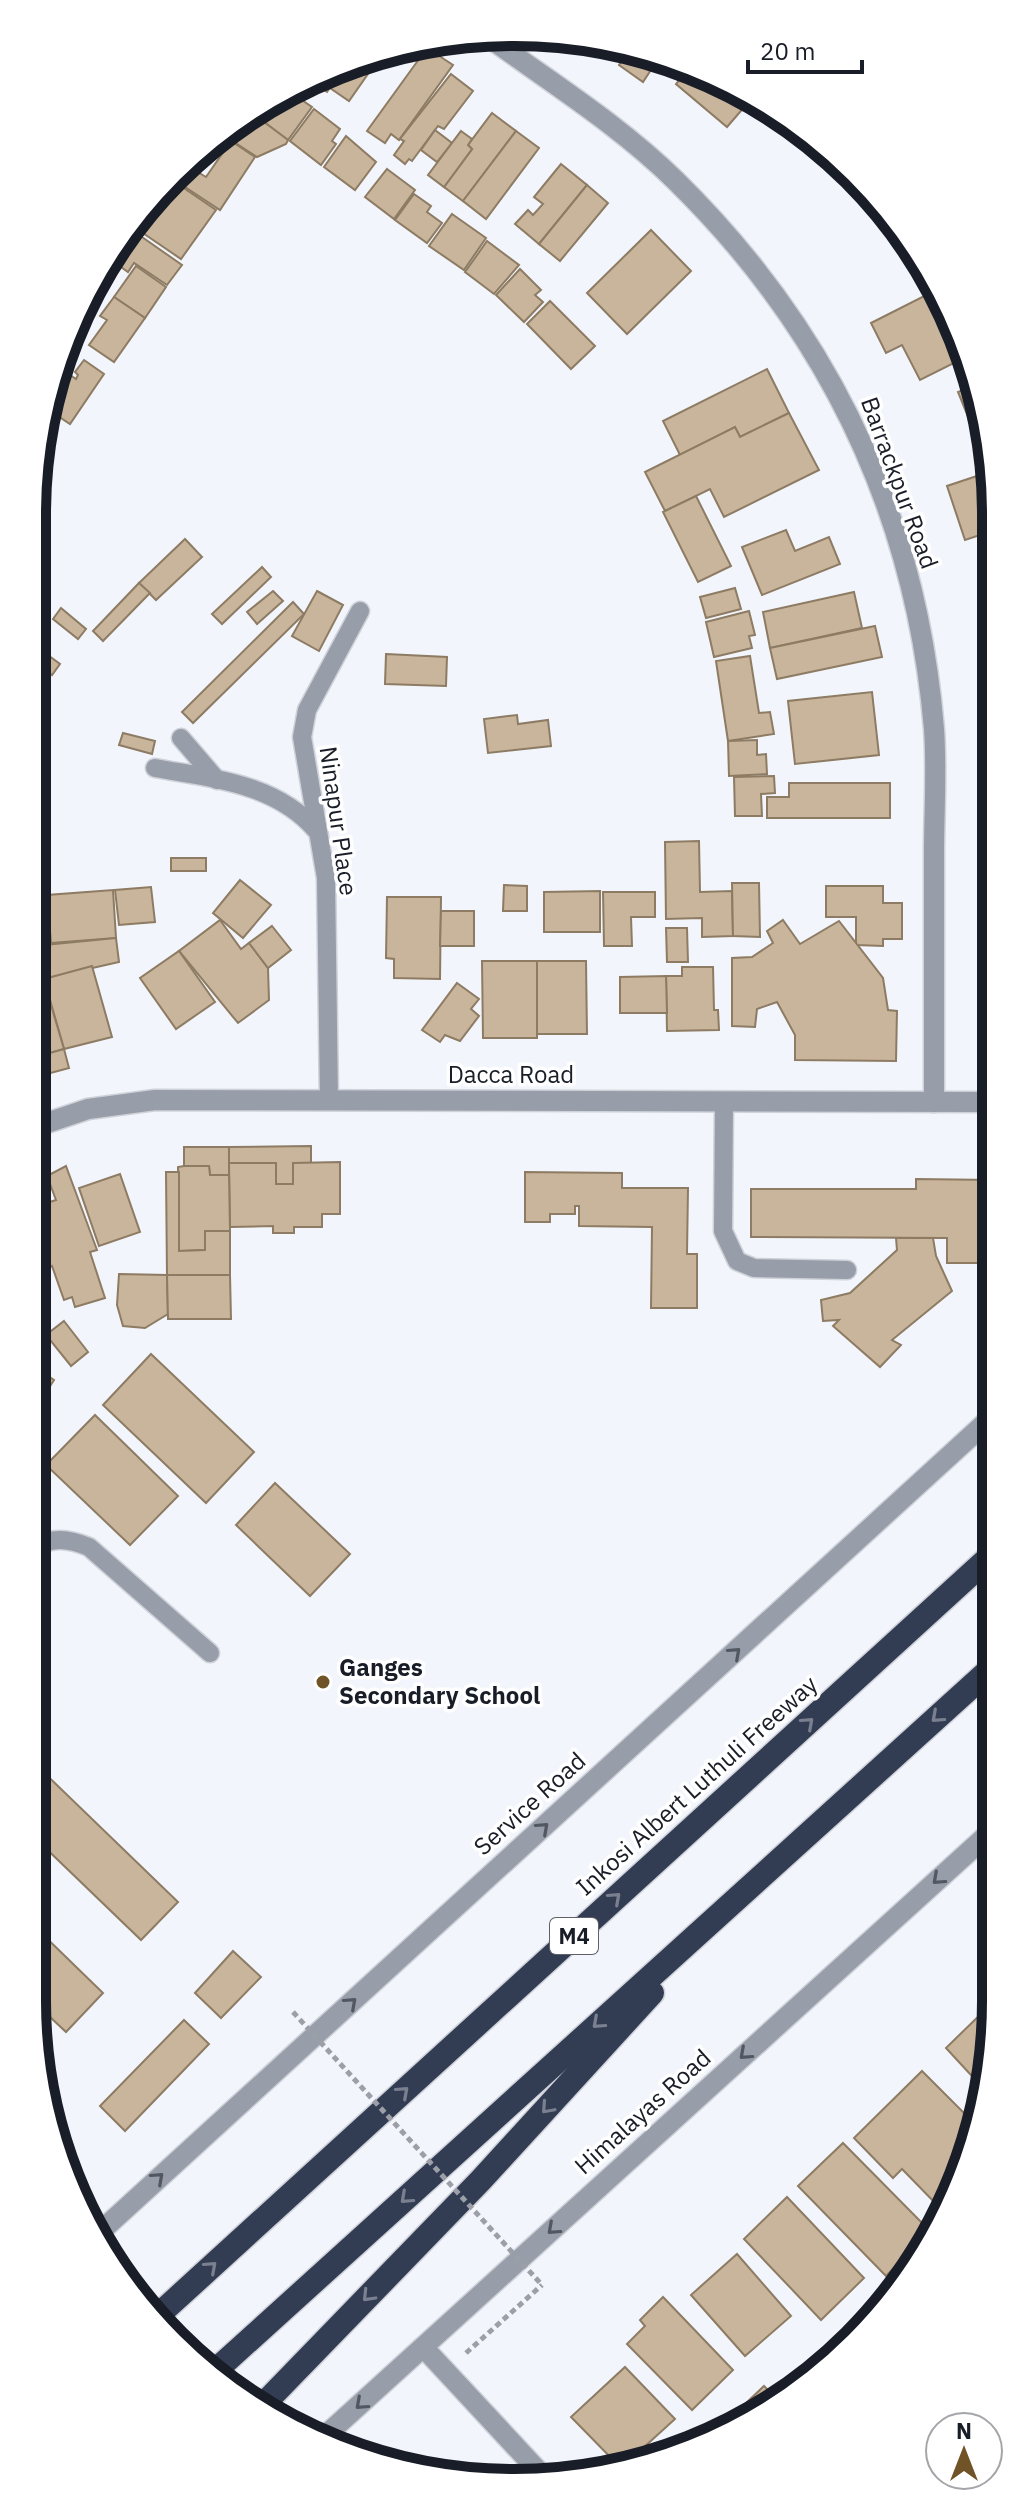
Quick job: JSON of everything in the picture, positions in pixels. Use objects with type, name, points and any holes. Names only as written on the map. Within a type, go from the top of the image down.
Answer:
[{"type":"highway","name":"Inkosi Albert Luthuli Freeway","points":[[163,2311],[982,1564]]},
{"type":"highway","points":[[221,2366],[982,1677]]},
{"type":"highway","points":[[269,2399],[481,2180],[750,1884]]},
{"type":"street","name":"Barrackpur Road","points":[[502,46],[612,124],[675,179],[742,250],[805,334],[856,426],[889,517],[920,624],[934,731],[934,1102]]},
{"type":"street","name":"Dacca Road","points":[[46,1123],[88,1109],[155,1100],[982,1102]]},
{"type":"street","name":"Service Road","points":[[105,2227],[982,1426]]},
{"type":"street","name":"Himalayas Road","points":[[331,2431],[982,1840]]},
{"type":"street","points":[[424,2348],[536,2468]]},
{"type":"lane","name":"Ninapur Place","points":[[329,1100],[326,878],[302,737],[307,710],[360,611]]},
{"type":"lane","points":[[181,738],[217,780]]},
{"type":"lane","points":[[155,768],[273,794],[302,814],[318,832]]},
{"type":"lane","points":[[724,1101],[723,1231],[737,1261],[754,1268],[847,1270]]},
{"type":"lane","points":[[46,1540],[69,1539],[89,1547],[210,1653]]},
{"type":"path","points":[[293,2012],[542,2285],[492,2332]]},
{"type":"building","points":[[435,53],[453,65],[399,140],[391,134],[385,143],[367,131],[422,55]]},
{"type":"building","points":[[623,59],[653,67],[643,82],[619,65]]},
{"type":"building","points":[[372,69],[349,101],[330,88],[334,82]]},
{"type":"building","points":[[451,74],[473,91],[444,129],[438,126],[412,161],[409,159],[405,164],[394,155],[404,141],[400,139]]},
{"type":"building","points":[[681,78],[744,107],[727,127],[676,84]]},
{"type":"building","points":[[334,83],[327,92],[321,88]]},
{"type":"building","points":[[299,98],[312,107],[288,140],[262,120]]},
{"type":"building","points":[[314,109],[340,129],[332,141],[336,144],[321,165],[290,141]]},
{"type":"building","points":[[492,113],[516,131],[463,201],[444,187],[472,149],[468,145]]},
{"type":"building","points":[[262,120],[288,140],[286,144],[257,157],[232,141]]},
{"type":"building","points":[[435,130],[452,143],[437,162],[421,150]]},
{"type":"building","points":[[461,131],[472,139],[468,145],[472,149],[444,187],[428,175]]},
{"type":"building","points":[[516,131],[539,148],[486,219],[463,201]]},
{"type":"building","points":[[346,136],[376,162],[355,190],[324,167]]},
{"type":"building","points":[[231,141],[255,157],[220,210],[185,187],[196,171],[206,177]]},
{"type":"building","points":[[561,164],[587,185],[539,244],[515,224],[528,210],[533,215],[543,204],[534,197]]},
{"type":"building","points":[[387,169],[415,190],[394,219],[365,197]]},
{"type":"building","points":[[587,185],[608,203],[560,261],[539,244]]},
{"type":"building","points":[[180,186],[216,210],[181,259],[141,232]]},
{"type":"building","points":[[414,194],[431,206],[427,212],[442,223],[427,243],[395,220]]},
{"type":"building","points":[[452,214],[486,238],[464,270],[429,246]]},
{"type":"building","points":[[651,230],[691,271],[627,334],[587,293]]},
{"type":"building","points":[[139,235],[182,265],[167,285],[134,263],[128,272],[118,265]]},
{"type":"building","points":[[487,241],[519,265],[494,294],[465,272]]},
{"type":"building","points":[[136,266],[166,287],[145,318],[114,297]]},
{"type":"building","points":[[520,269],[541,290],[535,295],[543,302],[524,322],[496,295]]},
{"type":"building","points":[[927,295],[956,362],[920,380],[902,345],[886,353],[871,323]]},
{"type":"building","points":[[114,297],[145,318],[114,362],[89,345],[107,320],[100,316]]},
{"type":"building","points":[[550,301],[595,346],[571,369],[527,324]]},
{"type":"building","points":[[84,360],[104,374],[70,424],[57,415],[66,381],[70,375],[76,379],[78,375],[75,372]]},
{"type":"building","points":[[767,369],[789,413],[740,437],[735,427],[680,455],[663,421]]},
{"type":"building","points":[[965,389],[975,433],[958,392]]},
{"type":"building","points":[[789,413],[819,470],[724,517],[710,489],[665,511],[645,472],[735,427],[740,437]]},
{"type":"building","points":[[980,475],[982,534],[965,540],[947,486]]},
{"type":"building","points":[[696,496],[731,566],[698,582],[663,512]]},
{"type":"building","points":[[786,530],[795,551],[829,537],[840,564],[762,595],[742,547]]},
{"type":"building","points":[[185,539],[202,557],[156,600],[139,583]]},
{"type":"building","points":[[262,567],[271,577],[222,624],[212,614]]},
{"type":"building","points":[[139,583],[150,593],[103,641],[93,631]]},
{"type":"building","points":[[735,588],[741,609],[706,618],[700,597]]},
{"type":"building","points":[[273,591],[283,601],[257,624],[247,612]]},
{"type":"building","points":[[317,591],[343,605],[319,651],[292,636]]},
{"type":"building","points":[[854,592],[862,628],[770,648],[763,612]]},
{"type":"building","points":[[293,602],[304,614],[193,723],[182,712]]},
{"type":"building","points":[[61,608],[86,629],[78,639],[53,619]]},
{"type":"building","points":[[749,611],[755,635],[749,636],[752,648],[714,657],[706,622]]},
{"type":"building","points":[[875,626],[882,657],[777,679],[770,648]]},
{"type":"building","points":[[46,654],[60,664],[52,675],[46,670]]},
{"type":"building","points":[[386,654],[447,657],[446,686],[385,684]]},
{"type":"building","points":[[750,656],[759,713],[770,712],[774,734],[728,741],[716,661]]},
{"type":"building","points":[[872,692],[879,755],[795,764],[788,701]]},
{"type":"building","points":[[517,715],[518,724],[548,720],[551,746],[488,753],[484,719]]},
{"type":"building","points":[[123,733],[155,741],[152,754],[119,745]]},
{"type":"building","points":[[757,740],[757,755],[766,754],[767,774],[729,776],[728,741]]},
{"type":"building","points":[[774,776],[775,793],[761,794],[762,816],[735,816],[734,777]]},
{"type":"building","points":[[789,783],[890,783],[890,818],[767,818],[767,797],[789,797]]},
{"type":"building","points":[[699,841],[700,892],[732,891],[733,936],[702,937],[702,918],[666,919],[665,842]]},
{"type":"building","points":[[171,858],[206,858],[206,871],[171,871]]},
{"type":"building","points":[[240,880],[271,905],[243,938],[213,913]]},
{"type":"building","points":[[732,883],[759,883],[760,937],[733,936]]},
{"type":"building","points":[[504,885],[527,886],[527,911],[503,911]]},
{"type":"building","points":[[826,886],[883,886],[883,903],[902,903],[902,939],[883,939],[883,946],[856,945],[856,917],[826,917]]},
{"type":"building","points":[[151,887],[155,922],[119,925],[115,890]]},
{"type":"building","points":[[113,890],[116,938],[51,943],[47,895]]},
{"type":"building","points":[[600,891],[600,932],[544,932],[544,892]]},
{"type":"building","points":[[603,892],[655,892],[655,917],[631,917],[632,946],[604,946]]},
{"type":"building","points":[[387,897],[441,897],[440,979],[394,978],[394,959],[386,958]]},
{"type":"building","points":[[441,911],[474,911],[474,946],[440,946]]},
{"type":"building","points":[[220,920],[241,949],[249,943],[268,968],[269,1000],[238,1023],[179,951]]},
{"type":"building","points":[[783,920],[800,944],[839,921],[883,978],[888,1010],[897,1011],[896,1061],[795,1060],[795,1035],[777,1002],[757,1009],[755,1027],[732,1026],[732,958],[752,957],[773,943],[767,931]]},
{"type":"building","points":[[272,926],[291,950],[268,968],[249,943]]},
{"type":"building","points":[[666,928],[687,928],[688,962],[667,962]]},
{"type":"building","points":[[116,938],[119,962],[46,979],[46,945]]},
{"type":"building","points":[[179,951],[215,1002],[176,1029],[140,978]]},
{"type":"building","points":[[482,961],[537,961],[537,1038],[483,1038]]},
{"type":"building","points":[[537,961],[586,961],[587,1034],[537,1034]]},
{"type":"building","points":[[92,966],[112,1037],[64,1049],[46,978]]},
{"type":"building","points":[[682,967],[713,967],[714,1010],[718,1010],[719,1030],[667,1031],[666,976],[682,976]]},
{"type":"building","points":[[666,976],[667,1013],[620,1013],[620,977]]},
{"type":"building","points":[[457,983],[479,999],[471,1009],[479,1016],[460,1041],[445,1035],[440,1042],[422,1030]]},
{"type":"building","points":[[46,988],[64,1049],[46,1054]]},
{"type":"building","points":[[64,1049],[69,1068],[46,1074],[46,1054]]},
{"type":"building","points":[[311,1146],[311,1163],[293,1163],[293,1184],[276,1184],[276,1163],[229,1163],[229,1147]]},
{"type":"building","points":[[184,1147],[229,1147],[229,1175],[210,1175],[209,1166],[184,1166]]},
{"type":"building","points":[[340,1162],[340,1214],[322,1214],[322,1227],[294,1227],[294,1233],[273,1233],[273,1226],[230,1227],[229,1163],[276,1163],[276,1184],[293,1184],[293,1163]]},
{"type":"building","points":[[66,1166],[97,1250],[90,1252],[105,1298],[75,1307],[72,1297],[64,1300],[52,1266],[46,1269],[46,1203],[56,1200],[47,1176]]},
{"type":"building","points":[[209,1166],[210,1175],[229,1175],[230,1231],[205,1231],[205,1250],[179,1251],[178,1167]]},
{"type":"building","points":[[166,1172],[179,1172],[179,1251],[205,1250],[205,1231],[230,1231],[230,1275],[167,1275]]},
{"type":"building","points":[[525,1172],[622,1173],[622,1188],[688,1188],[687,1254],[697,1254],[697,1308],[651,1308],[652,1227],[579,1226],[579,1206],[575,1206],[575,1214],[550,1214],[550,1222],[525,1222]]},
{"type":"building","points":[[120,1174],[140,1232],[99,1246],[79,1188]]},
{"type":"building","points":[[916,1179],[982,1180],[982,1263],[947,1263],[947,1238],[751,1237],[751,1189],[916,1189]]},
{"type":"building","points":[[896,1238],[933,1238],[936,1256],[952,1291],[892,1340],[901,1345],[880,1367],[833,1326],[839,1320],[823,1321],[821,1300],[850,1293],[897,1250]]},
{"type":"building","points":[[119,1274],[167,1275],[168,1314],[145,1328],[123,1326],[117,1305]]},
{"type":"building","points":[[167,1275],[230,1275],[231,1319],[168,1319]]},
{"type":"building","points":[[64,1321],[88,1352],[71,1366],[46,1335]]},
{"type":"building","points":[[151,1354],[254,1452],[206,1503],[103,1405]]},
{"type":"building","points":[[46,1375],[54,1380],[46,1392]]},
{"type":"building","points":[[95,1415],[178,1496],[130,1545],[46,1465]]},
{"type":"building","points":[[275,1483],[350,1554],[310,1596],[236,1525]]},
{"type":"building","points":[[46,1775],[178,1902],[141,1940],[46,1848]]},
{"type":"building","points":[[46,1938],[103,1993],[66,2032],[46,2014]]},
{"type":"building","points":[[233,1951],[261,1977],[221,2018],[195,1993]]},
{"type":"building","points":[[982,2013],[975,2080],[946,2048]]},
{"type":"building","points":[[184,2020],[209,2044],[125,2131],[100,2106]]},
{"type":"building","points":[[922,2071],[967,2116],[936,2204],[902,2169],[893,2178],[854,2138]]},
{"type":"building","points":[[843,2143],[924,2225],[907,2255],[886,2276],[798,2186]]},
{"type":"building","points":[[787,2197],[864,2278],[821,2320],[744,2239]]},
{"type":"building","points":[[737,2254],[791,2316],[745,2356],[691,2295]]},
{"type":"building","points":[[663,2297],[733,2370],[692,2410],[627,2344],[645,2326],[640,2320]]},
{"type":"building","points":[[625,2367],[675,2419],[639,2452],[612,2458],[571,2417]]},
{"type":"building","points":[[764,2386],[770,2392],[748,2406],[736,2413]]},
{"type":"place","name":"Ganges Secondary School","points":[[323,1682]]}]
